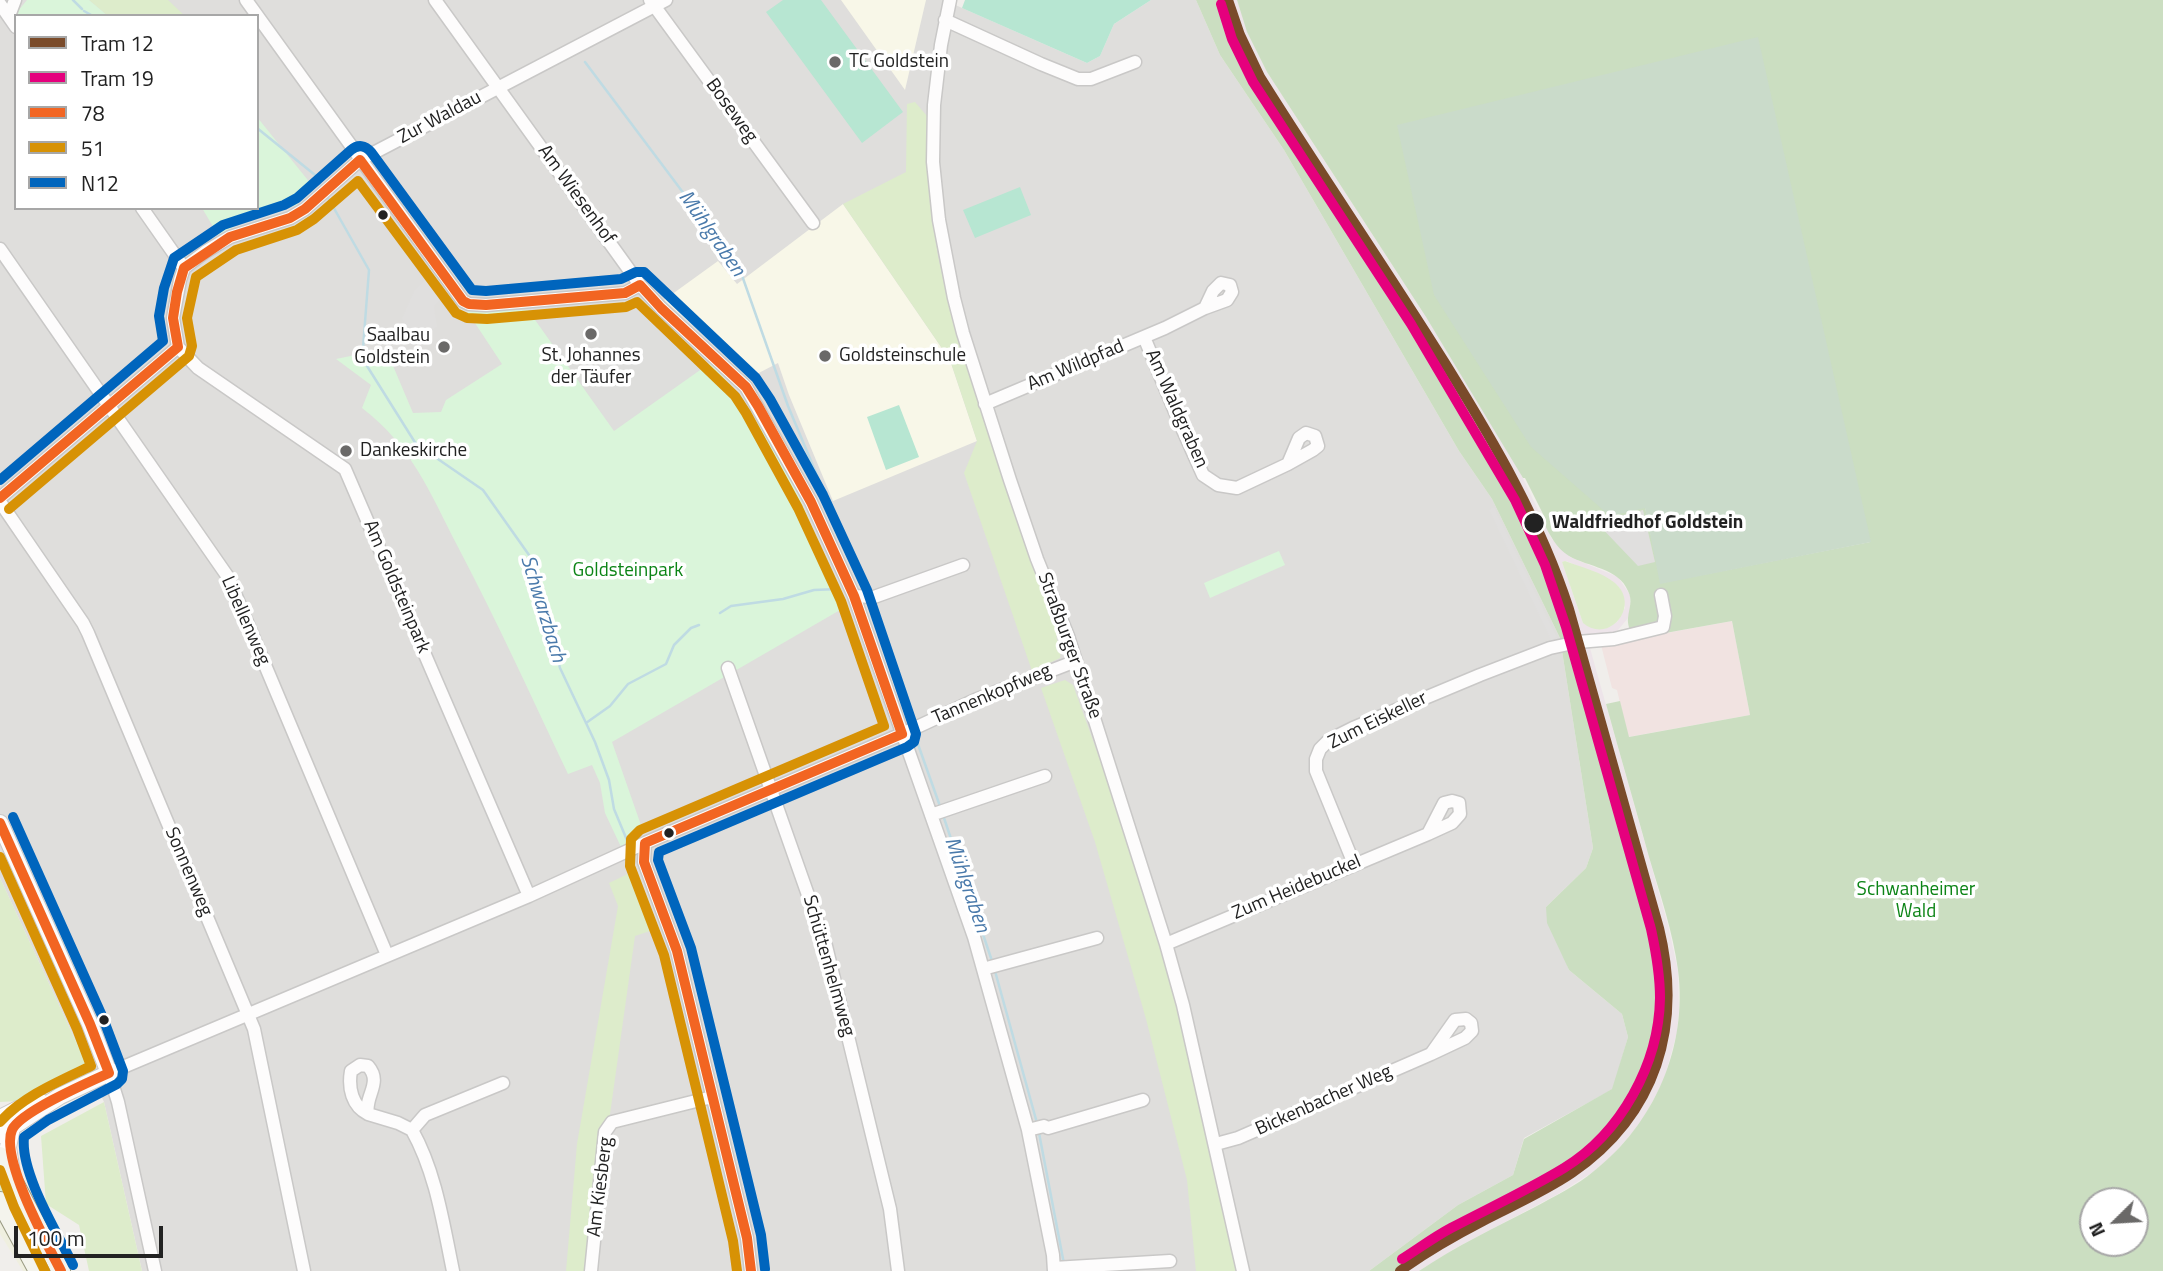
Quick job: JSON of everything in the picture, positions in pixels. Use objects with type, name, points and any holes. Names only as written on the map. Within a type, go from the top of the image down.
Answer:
[{"type":"main road","points":[[0,1156],[61,1271]]},
{"type":"main road","points":[[0,1201],[38,1271]]},
{"type":"street","points":[[12,22],[15,0]]},
{"type":"street","name":"Am Wiesenhof","points":[[435,0],[640,285],[746,387],[811,502],[854,596],[902,734],[938,813],[974,937],[990,967],[1035,1128],[1053,1255],[1059,1268]]},
{"type":"street","name":"Straßburger Straße","points":[[950,0],[934,105],[933,162],[935,191],[954,298],[985,404],[1037,559],[1061,615],[1166,944],[1183,1005],[1244,1270]]},
{"type":"street","name":"Zur Waldau","points":[[184,268],[230,237],[290,218],[305,209],[360,160],[657,2]]},
{"type":"street","name":"Boseweg","points":[[657,2],[813,223]]},
{"type":"street","points":[[0,4],[12,22]]},
{"type":"street","points":[[259,18],[463,301],[486,305],[625,293],[640,285]]},
{"type":"street","points":[[945,20],[1078,79],[1091,79],[1135,62]]},
{"type":"street","points":[[0,500],[177,347],[173,318],[184,268],[143,210]]},
{"type":"street","name":"Libellenweg","points":[[0,249],[228,578],[387,955]]},
{"type":"street","name":"Am Wildpfad","points":[[985,404],[1144,337],[1205,308]]},
{"type":"street","name":"Am Waldgraben","points":[[1144,337],[1203,475],[1218,485],[1237,488],[1288,464]]},
{"type":"street","name":"Am Goldsteinpark","points":[[177,347],[198,369],[345,469],[529,895]]},
{"type":"street","name":"Sonnenweg","points":[[0,500],[83,623],[254,1029],[304,1271]]},
{"type":"street","points":[[854,596],[874,597],[963,565]]},
{"type":"street","name":"Zum Eiskeller","points":[[1354,864],[1316,771],[1316,760],[1329,740],[1507,663],[1550,648],[1614,639],[1663,627],[1665,615],[1661,595]]},
{"type":"street","name":"Tannenkopfweg","points":[[4,1127],[109,1073],[529,895],[975,700],[1076,661]]},
{"type":"street","name":"Schüttenhelmweg","points":[[728,668],[826,946],[890,1209],[898,1271]]},
{"type":"street","points":[[938,813],[1045,776]]},
{"type":"street","points":[[0,823],[90,1024],[109,1073],[118,1102],[155,1271]]},
{"type":"street","name":"Zum Heidebuckel","points":[[1166,944],[1428,834]]},
{"type":"street","points":[[645,843],[644,862],[677,951],[747,1238],[751,1271]]},
{"type":"street","points":[[990,967],[1097,938]]},
{"type":"street","name":"Bickenbacher Weg","points":[[1216,1144],[1247,1134],[1431,1054]]},
{"type":"street","points":[[411,1130],[425,1115],[503,1083]]},
{"type":"street","name":"Tannenkopfweg","points":[[4,1127],[18,1109],[60,1096]]},
{"type":"street","name":"Am Kiesberg","points":[[591,1271],[605,1132],[612,1122],[712,1097]]},
{"type":"street","points":[[1035,1128],[1048,1128],[1143,1100]]},
{"type":"street","points":[[0,1106],[18,1109]]},
{"type":"street","points":[[368,1114],[411,1130],[423,1152],[434,1184],[453,1271]]},
{"type":"street","points":[[4,1127],[17,1187]]},
{"type":"street","points":[[1059,1268],[1170,1261]]},
{"type":"shaded area","points":[[0,0],[944,0],[1087,63],[1100,56],[1114,24],[1151,0],[1196,0],[1220,55],[1284,150],[1459,451],[1492,499],[1560,638],[1593,848],[1586,868],[1546,907],[1569,970],[1622,1014],[1628,1037],[1613,1089],[1524,1138],[1513,1175],[1458,1205],[1369,1271],[142,1271],[104,1102],[0,878]]},
{"type":"shaded area","points":[[841,0],[926,0],[905,90]]},
{"type":"shaded area","points":[[1225,0],[1237,0],[1247,32],[1267,72],[1426,317],[1516,464],[1552,539],[1570,557],[1618,577],[1630,595],[1628,618],[1618,630],[1612,633],[1586,634],[1668,925],[1678,971],[1677,1032],[1664,1080],[1641,1123],[1610,1158],[1593,1172],[1419,1271],[1396,1271],[1431,1246],[1570,1172],[1613,1134],[1639,1097],[1663,1029],[1667,989],[1665,970],[1656,928],[1566,605],[1542,541],[1535,535],[1486,445],[1475,415],[1417,321],[1258,78],[1237,36]],"holes":[[[1566,561],[1606,578],[1619,587],[1625,608],[1617,622],[1607,628],[1583,623],[1562,562]]]},
{"type":"shaded area","name":"Goldsteinschule","points":[[843,204],[950,360],[977,441],[833,501],[778,363],[751,377],[664,300],[718,261],[737,284]]},
{"type":"shaded area","points":[[432,272],[447,292],[434,307],[437,327],[413,340],[402,318],[414,291]]},
{"type":"shaded area","points":[[637,301],[710,363],[614,431],[528,310]]},
{"type":"shaded area","points":[[1494,507],[1557,637],[1551,640],[1489,510]]},
{"type":"shaded area","points":[[1643,510],[1655,562],[1638,566],[1596,522]]},
{"type":"shaded area","points":[[1732,621],[1750,715],[1628,737],[1617,690],[1612,688],[1601,645]]},
{"type":"green space","points":[[27,0],[89,0],[106,14],[17,14]]},
{"type":"green space","points":[[89,0],[168,0],[183,14],[106,14]]},
{"type":"green space","name":"TC Goldstein","points":[[783,0],[821,0],[903,112],[862,143],[766,12]]},
{"type":"green space","points":[[965,0],[1151,0],[1114,24],[1100,56],[1087,63],[962,8]]},
{"type":"green space","points":[[1196,0],[1225,0],[1237,36],[1258,78],[1417,321],[1475,415],[1486,445],[1535,535],[1542,541],[1566,605],[1656,928],[1663,965],[1665,1000],[1662,1033],[1654,1064],[1641,1094],[1623,1122],[1599,1148],[1570,1172],[1431,1246],[1396,1271],[1369,1271],[1458,1205],[1513,1175],[1524,1139],[1612,1089],[1628,1037],[1622,1014],[1569,970],[1547,923],[1546,907],[1586,868],[1593,848],[1560,638],[1492,499],[1459,451],[1284,150],[1220,55]]},
{"type":"green space","name":"Schwanheimer Wald","points":[[1237,0],[2163,0],[2163,1271],[1419,1271],[1565,1190],[1594,1171],[1634,1131],[1650,1107],[1672,1055],[1680,999],[1676,956],[1606,704],[1620,701],[1629,737],[1750,715],[1732,621],[1632,639],[1628,620],[1630,598],[1624,583],[1618,577],[1577,560],[1560,549],[1543,522],[1546,520],[1525,478],[1426,317],[1267,72],[1247,32]],"holes":[[[1645,507],[1870,542],[1661,583]]]},
{"type":"green space","name":"Waldfriedhof Goldstein","points":[[1758,37],[1871,542],[1660,584],[1645,508],[1610,516],[1531,447],[1434,295],[1397,125]]},
{"type":"green space","points":[[915,102],[927,116],[931,207],[949,306],[1061,650],[1060,658],[1032,671],[964,473],[977,441],[950,360],[843,204],[906,172],[907,104]]},
{"type":"green space","points":[[259,119],[311,184],[297,205],[243,222],[218,235],[203,210],[259,210]]},
{"type":"green space","points":[[1020,187],[1031,215],[975,238],[963,210]]},
{"type":"green space","name":"Goldsteinpark","points":[[528,310],[614,431],[710,363],[737,392],[769,440],[800,499],[847,606],[612,742],[643,831],[630,836],[632,843],[621,847],[605,813],[600,783],[592,765],[568,774],[429,489],[394,438],[362,408],[371,385],[336,359],[365,353],[388,354],[413,413],[441,412],[446,400],[502,364],[467,311]]},
{"type":"green space","points":[[899,405],[919,457],[886,470],[867,417]]},
{"type":"green space","points":[[1279,551],[1285,565],[1210,598],[1204,583]]},
{"type":"green space","points":[[1562,562],[1604,576],[1622,592],[1625,602],[1623,611],[1612,626],[1593,628],[1583,623]]},
{"type":"green space","points":[[1065,680],[1073,685],[1148,901],[1174,992],[1238,1271],[1196,1271],[1187,1180],[1146,1019],[1095,842],[1041,688]]},
{"type":"green space","points":[[634,871],[656,929],[635,936],[588,1271],[566,1271],[577,1144],[618,906],[609,883]]},
{"type":"green space","points":[[0,878],[91,1074],[20,1101],[0,1102]]},
{"type":"green space","points":[[104,1102],[142,1271],[89,1271],[79,1225],[46,1204],[41,1136]]},
{"type":"green space","points":[[0,1170],[55,1271],[44,1271],[0,1190]]},
{"type":"green space","points":[[0,1213],[32,1271],[23,1271],[0,1234]]},
{"type":"waterway","name":"Schwarzbach","points":[[73,0],[82,9]]},
{"type":"waterway","name":"Schwarzbach","points":[[84,11],[89,14]]},
{"type":"waterway","name":"Mühlgraben","points":[[585,62],[739,267],[788,406],[829,504]]},
{"type":"waterway","name":"Schwarzbach","points":[[259,130],[315,175],[322,187]]},
{"type":"waterway","name":"Schwarzbach","points":[[327,196],[369,270],[363,348],[367,366],[416,444],[483,490],[529,555],[560,668],[595,742],[609,780],[614,809],[629,845]]},
{"type":"waterway","name":"Mühlgraben","points":[[832,510],[868,593]]},
{"type":"waterway","points":[[720,613],[731,606],[783,599],[814,590],[839,589]]},
{"type":"waterway","name":"Mühlgraben","points":[[870,600],[912,726]]},
{"type":"waterway","points":[[586,723],[610,706],[628,684],[666,664],[674,645],[691,628],[699,625]]},
{"type":"waterway","name":"Mühlgraben","points":[[914,733],[941,809]]},
{"type":"waterway","name":"Mühlgraben","points":[[943,815],[992,961]]},
{"type":"waterway","name":"Mühlgraben","points":[[995,971],[1037,1123]]},
{"type":"waterway","name":"Mühlgraben","points":[[1039,1133],[1064,1264]]},
{"type":"tram line","name":"12","points":[[1228,0],[1240,35],[1260,77],[1463,393],[1530,513],[1569,609],[1659,928],[1666,964],[1664,1033],[1656,1065],[1643,1095],[1625,1124],[1601,1150],[1572,1173],[1451,1238],[1400,1271]]},
{"type":"tram line","name":"19","points":[[1221,4],[1232,39],[1253,82],[1411,324],[1515,500],[1545,565],[1566,627],[1651,929],[1657,963],[1660,998],[1653,1047],[1633,1095],[1603,1136],[1564,1168],[1445,1232],[1402,1259]]},
{"type":"transit line","name":"N12","points":[[0,480],[163,341],[159,316],[164,288],[174,258],[223,225],[284,205],[297,198],[359,146],[371,152],[472,290],[621,279],[636,272],[644,272],[756,378],[823,495],[867,590],[916,734],[914,742],[907,747],[659,852],[658,860],[691,948],[761,1235],[765,1269]]},
{"type":"transit line","name":"78","points":[[0,498],[178,347],[173,318],[184,268],[230,237],[290,218],[305,209],[360,160],[463,301],[486,305],[625,293],[640,285],[746,387],[811,502],[854,596],[902,734],[645,843],[644,862],[677,951],[747,1238],[751,1271]]},
{"type":"transit line","name":"51","points":[[9,509],[189,356],[192,346],[187,318],[196,277],[236,250],[297,230],[358,181],[456,313],[467,318],[487,319],[626,307],[637,302],[735,396],[798,508],[841,601],[884,726],[640,830],[631,839],[630,866],[664,955],[733,1241],[737,1271]]},
{"type":"transit line","name":"N12","points":[[13,817],[103,1018],[123,1071],[122,1079],[117,1084],[48,1120],[24,1137],[24,1151],[34,1185],[73,1265]]},
{"type":"transit line","name":"78","points":[[0,823],[90,1024],[109,1073],[41,1106],[12,1130],[10,1143],[19,1180],[36,1222],[61,1271]]},
{"type":"transit line","name":"51","points":[[0,857],[91,1066],[31,1097],[0,1122]]},
{"type":"transit line","name":"51","points":[[0,1170],[14,1207],[45,1271]]},
{"type":"place","name":"TC Goldstein","points":[[835,62]]},
{"type":"place","name":"St. Johannes der Täufer","points":[[591,334]]},
{"type":"place","name":"Saalbau Goldstein","points":[[444,347]]},
{"type":"place","name":"Goldsteinschule","points":[[825,356]]},
{"type":"place","name":"Dankeskirche","points":[[346,451]]},
{"type":"place","name":"Waldfriedhof Goldstein","points":[[1534,523]]}]
